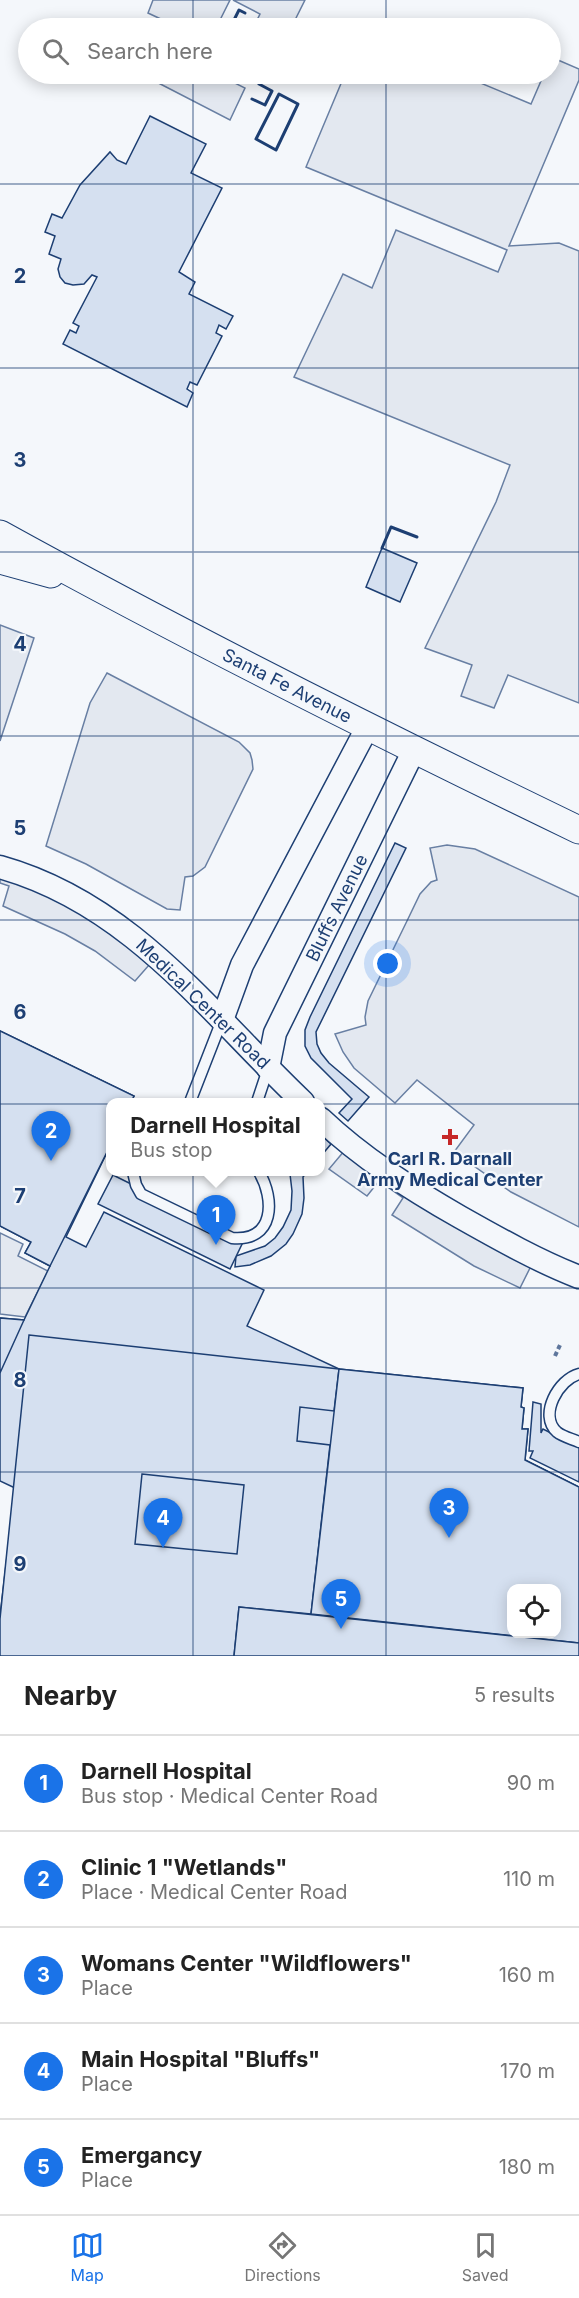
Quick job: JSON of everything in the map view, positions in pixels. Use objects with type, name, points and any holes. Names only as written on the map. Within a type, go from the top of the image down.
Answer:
[{"type":"street","name":"Santa Fe Avenue","points":[[0,534],[94,586],[368,728],[579,830]]},
{"type":"street","points":[[0,560],[94,586]]},
{"type":"street","points":[[222,1020],[242,965],[368,728]]},
{"type":"street","name":"Bluffs Avenue","points":[[268,1068],[275,1033],[414,750]]},
{"type":"street","name":"Medical Center Road","points":[[0,867],[51,887],[107,918],[155,954],[299,1098]]},
{"type":"street","points":[[325,1122],[358,1151],[431,1200],[525,1253],[579,1277]]},
{"type":"lane","points":[[192,1098],[222,1020]]},
{"type":"lane","points":[[258,1098],[268,1068]]},
{"type":"lane","points":[[134,1176],[141,1194],[232,1238],[241,1239],[259,1231],[269,1212],[268,1190],[261,1176]]},
{"type":"lane","points":[[579,1374],[573,1376],[558,1390],[550,1410],[550,1419],[557,1432],[579,1443]]},
{"type":"path","points":[[555,1356],[560,1345]]},
{"type":"shaded area","points":[[153,0],[230,0],[221,18],[159,18],[148,13]]},
{"type":"shaded area","points":[[233,0],[305,0],[296,18],[258,18],[260,14]]},
{"type":"shaded area","points":[[561,61],[579,69],[579,80],[509,246],[559,243],[579,251],[579,703],[508,675],[494,708],[461,696],[472,665],[425,648],[496,502],[510,465],[294,377],[343,274],[372,288],[396,230],[498,272],[507,250],[306,167],[341,84],[483,84],[531,104],[540,84],[561,84]]},
{"type":"shaded area","points":[[160,84],[237,84],[245,88],[230,120]]},
{"type":"shaded area","points":[[0,625],[34,638],[0,741]]},
{"type":"shaded area","points":[[107,673],[239,742],[250,753],[253,769],[205,867],[193,876],[185,877],[180,910],[167,909],[86,864],[46,846],[90,703]]},
{"type":"shaded area","points":[[447,845],[475,849],[579,897],[579,1227],[511,1192],[454,1152],[474,1125],[417,1080],[395,1103],[354,1068],[335,1034],[366,1025],[368,1001],[420,894],[431,882],[437,880],[430,848]]},
{"type":"shaded area","points":[[0,867],[157,956],[135,981],[95,951],[65,934],[3,906],[9,886],[0,883]]},
{"type":"shaded area","points":[[350,1144],[535,1258],[520,1288],[474,1266],[392,1215],[403,1198],[379,1181],[367,1196],[329,1169]]},
{"type":"shaded area","points":[[0,1233],[23,1244],[18,1256],[48,1271],[25,1317],[0,1314]]},
{"type":"building","points":[[150,116],[206,144],[191,173],[222,188],[179,272],[195,282],[189,294],[233,316],[226,329],[219,325],[216,333],[222,336],[197,385],[190,382],[187,389],[193,393],[187,407],[63,344],[70,330],[76,333],[79,326],[73,323],[97,277],[92,275],[84,284],[65,283],[58,269],[61,259],[49,254],[55,236],[45,232],[52,214],[62,218],[80,185],[110,152],[117,160],[126,164]]},
{"type":"building","points":[[382,548],[417,563],[400,602],[366,587]]},
{"type":"building","points":[[395,843],[406,848],[316,1032],[317,1044],[329,1063],[369,1097],[348,1121],[339,1113],[352,1099],[311,1058],[305,1046],[305,1030]]},
{"type":"building","points":[[0,1031],[134,1096],[133,1098],[106,1098],[106,1154],[66,1237],[86,1247],[104,1212],[264,1290],[247,1326],[339,1369],[523,1388],[522,1429],[528,1429],[525,1460],[579,1487],[579,1656],[0,1656],[0,1616],[15,1488],[0,1481],[0,1318],[24,1320],[50,1266],[25,1253],[31,1242],[0,1226]]},
{"type":"building","points":[[0,1031],[134,1096],[133,1098],[106,1098],[106,1154],[50,1266],[25,1253],[31,1242],[0,1226]]},
{"type":"building","points":[[325,1139],[331,1144],[325,1151]]},
{"type":"building","points":[[112,1176],[115,1176],[244,1240],[230,1269],[98,1204]]},
{"type":"building","points":[[290,1176],[304,1176],[302,1214],[286,1244],[271,1256],[250,1265],[235,1267],[236,1256],[265,1246],[275,1238],[291,1210]]},
{"type":"building","points":[[0,1318],[24,1320],[0,1373]]},
{"type":"building","points":[[29,1335],[339,1369],[334,1411],[300,1407],[297,1441],[330,1445],[311,1614],[239,1607],[234,1656],[0,1656],[0,1619]]},
{"type":"building","points":[[339,1369],[523,1388],[522,1429],[528,1429],[525,1460],[579,1487],[579,1643],[533,1638],[561,1638],[561,1584],[507,1584],[507,1635],[311,1614]]},
{"type":"building","points":[[533,1402],[541,1404],[541,1433],[543,1429],[579,1447],[579,1482],[530,1458],[533,1451],[529,1451]]},
{"type":"building","points":[[142,1474],[244,1485],[237,1554],[135,1544]]},
{"type":"building","points":[[239,1607],[507,1635],[507,1638],[579,1643],[579,1656],[234,1656]]},
{"type":"wall","points":[[235,18],[239,10],[245,13]]},
{"type":"wall","points":[[252,99],[265,105],[272,91],[259,84]]},
{"type":"wall","points":[[279,94],[298,104],[276,150],[256,139],[279,94]]},
{"type":"wall","points":[[382,548],[391,527],[417,537]]},
{"type":"place","name":"Carl R. Darnall Army Medical Center","points":[[450,1137]]},
{"type":"place","name":"Clinic 1 \"Wetlands\"","points":[[51,1161]]},
{"type":"place","name":"Darnell Hospital","points":[[216,1245]]},
{"type":"place","name":"Womans Center \"Wildflowers\"","points":[[449,1538]]},
{"type":"place","name":"Main Hospital \"Bluffs\"","points":[[163,1548]]},
{"type":"place","name":"Emergancy","points":[[341,1629]]}]
